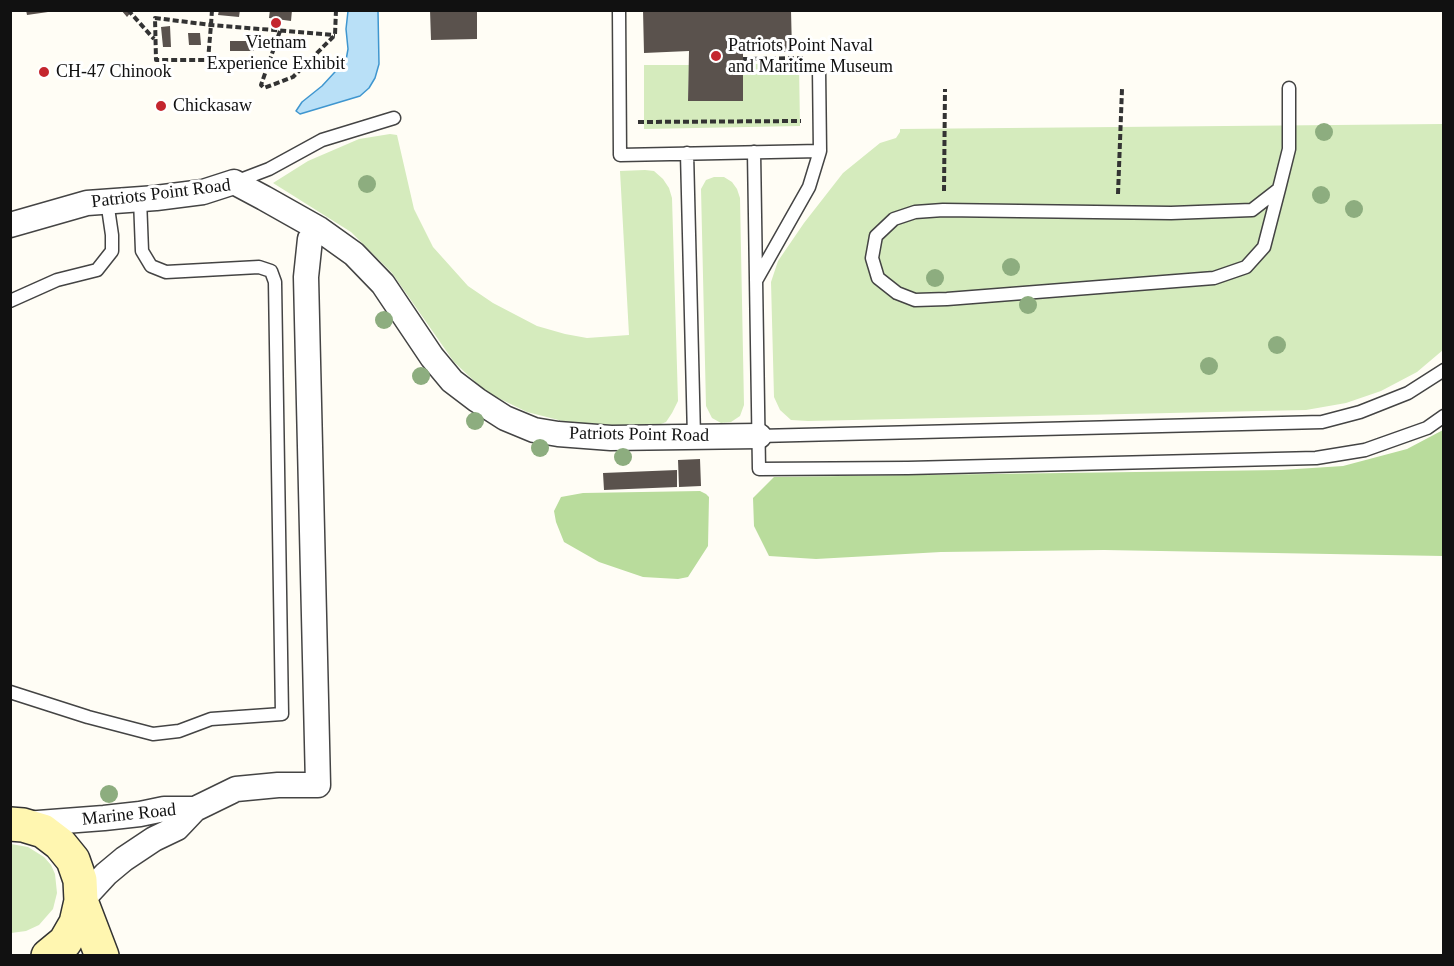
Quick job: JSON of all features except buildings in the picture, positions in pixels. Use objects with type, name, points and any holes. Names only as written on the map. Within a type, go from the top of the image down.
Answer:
[{"type":"street","name":"Patriots Point Road","points":[[10,225],[87,203],[203,192],[234,182],[319,229],[354,254],[383,285],[432,357],[452,381],[505,418],[534,430],[611,438],[759,435]]},
{"type":"street","points":[[195,809],[236,789],[278,785],[318,785],[306,277],[310,239],[319,229]]},
{"type":"street","name":"Marine Road","points":[[17,824],[104,818],[164,809],[195,809]]},
{"type":"street","name":"Marine Road","points":[[81,901],[106,874],[124,859],[154,839],[177,828],[195,809]]},
{"type":"street","points":[[17,824],[43,831],[60,844],[73,860],[80,880],[81,901],[76,923],[64,942],[48,956]]},
{"type":"street","points":[[81,901],[102,956]]},
{"type":"lane","points":[[619,10],[620,155],[820,151]]},
{"type":"lane","points":[[757,280],[809,187],[820,151],[819,69]]},
{"type":"lane","points":[[1279,189],[1252,210],[1171,213],[944,210],[915,212],[894,219],[876,236],[872,258],[878,278],[897,293],[915,300],[946,300],[1214,278],[1246,267],[1264,247],[1279,189],[1289,149],[1289,88]]},
{"type":"lane","points":[[234,182],[269,169],[322,140],[394,118]]},
{"type":"lane","points":[[754,152],[759,470],[1316,458],[1365,450],[1427,428],[1443,416]]},
{"type":"lane","points":[[687,153],[694,437]]},
{"type":"lane","points":[[10,692],[88,717],[153,734],[179,731],[211,719],[282,714],[275,282],[271,271],[259,267],[166,272],[151,266],[142,251],[140,199]]},
{"type":"lane","points":[[10,301],[57,280],[98,270],[112,251],[107,201]]},
{"type":"lane","points":[[759,435],[1322,422],[1360,412],[1408,393],[1443,370]]},
{"type":"path","points":[[128,10],[155,39]]},
{"type":"path","points":[[212,10],[211,25],[208,60],[156,60],[155,18],[211,25],[335,35]]},
{"type":"path","points":[[280,31],[261,85],[264,88],[293,77],[335,35],[336,10]]},
{"type":"path","points":[[743,59],[809,58]]},
{"type":"path","points":[[944,210],[945,89]]},
{"type":"path","points":[[1117,212],[1122,89]]},
{"type":"path","points":[[620,122],[820,120]]},
{"type":"green space","points":[[743,64],[799,64],[800,126],[644,129],[644,65],[689,65],[688,101],[743,101]]},
{"type":"green space","points":[[1443,124],[1443,350],[1417,372],[1381,391],[1346,403],[1306,410],[808,421],[791,420],[780,410],[774,397],[771,282],[778,261],[843,173],[880,143],[896,138],[900,129]]},
{"type":"green space","points":[[397,135],[414,209],[433,247],[468,286],[493,303],[537,326],[587,338],[629,335],[620,171],[654,171],[663,179],[672,198],[678,401],[666,422],[656,426],[582,426],[527,412],[486,392],[454,362],[392,273],[351,232],[273,183],[308,161],[359,139]]},
{"type":"green space","points":[[724,177],[732,182],[740,198],[744,405],[740,416],[731,422],[721,423],[712,418],[706,406],[701,189],[706,180]]},
{"type":"green space","points":[[1443,430],[1443,556],[1104,550],[941,552],[816,559],[769,556],[754,526],[753,498],[774,477],[1281,470],[1343,466],[1407,449]]},
{"type":"green space","points":[[700,491],[709,497],[708,546],[688,577],[678,579],[643,577],[599,562],[564,542],[554,511],[561,497],[583,493]]},
{"type":"green space","points":[[11,844],[28,847],[44,857],[55,874],[57,893],[53,909],[39,925],[26,931],[11,933]]},
{"type":"water","points":[[348,11],[378,11],[379,64],[375,78],[360,96],[300,114],[296,111],[302,102],[322,86],[346,60]]},
{"type":"place","name":"Vietnam Experience Exhibit","points":[[276,23]]},
{"type":"place","name":"Patriots Point Naval and Maritime Museum","points":[[716,56]]},
{"type":"place","name":"CH-47 Chinook","points":[[44,72]]},
{"type":"place","name":"Chickasaw","points":[[161,106]]}]
